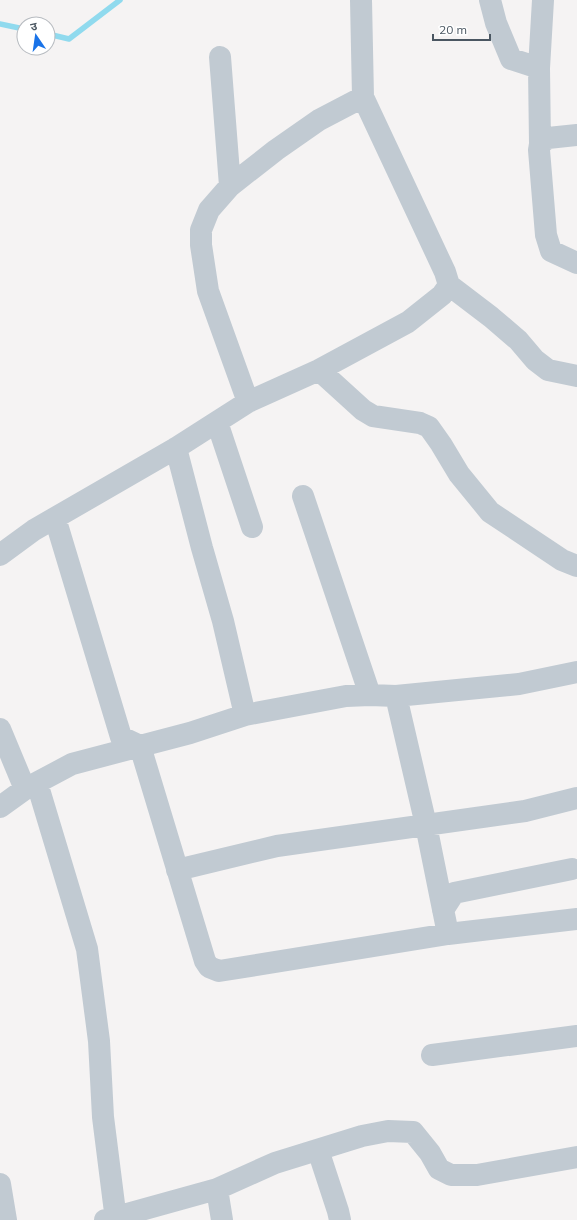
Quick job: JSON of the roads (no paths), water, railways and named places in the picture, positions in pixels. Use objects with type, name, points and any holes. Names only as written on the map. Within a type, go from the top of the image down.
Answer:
[{"type":"street","points":[[361,0],[364,97],[445,272],[448,285],[492,317],[518,340],[535,360],[548,370],[577,376]]},
{"type":"street","points":[[490,0],[496,23],[511,59],[539,68]]},
{"type":"street","points":[[543,0],[539,68],[539,150],[546,235],[551,251],[577,263]]},
{"type":"street","points":[[220,57],[230,186]]},
{"type":"street","points":[[248,402],[208,292],[201,245],[201,230],[209,210],[230,186],[276,150],[319,120],[364,97]]},
{"type":"street","points":[[540,144],[548,138],[577,135]]},
{"type":"street","points":[[0,555],[34,530],[176,448],[248,402],[319,370],[408,322],[442,295],[448,285]]},
{"type":"street","points":[[319,370],[363,410],[373,416],[420,423],[429,427],[459,474],[490,512],[562,560],[577,566]]},
{"type":"street","points":[[217,422],[252,527]]},
{"type":"street","points":[[176,448],[223,621],[245,715]]},
{"type":"street","points":[[303,496],[370,695]]},
{"type":"street","points":[[55,518],[121,737],[140,746],[205,961],[209,967],[219,971],[448,934],[577,919]]},
{"type":"street","points":[[0,807],[31,786],[72,764],[190,733],[245,715],[346,696],[396,696],[519,684],[577,672]]},
{"type":"street","points":[[396,696],[426,825],[448,934]]},
{"type":"street","points":[[2,737],[31,786],[87,949],[99,1041],[103,1117],[113,1219],[217,1189],[275,1163],[362,1136],[388,1131],[413,1132],[430,1152],[439,1169],[451,1175],[477,1175],[577,1157]]},
{"type":"street","points":[[177,870],[277,846],[525,811],[577,798]]},
{"type":"street","points":[[443,910],[454,893],[572,869]]},
{"type":"street","points":[[432,1056],[577,1036]]},
{"type":"street","points":[[318,1150],[340,1220]]},
{"type":"street","points":[[0,1184],[6,1220]]},
{"type":"street","points":[[217,1189],[222,1220]]},
{"type":"waterway","points":[[56,36],[69,39],[120,0]]},
{"type":"waterway","points":[[0,24],[16,27]]}]
